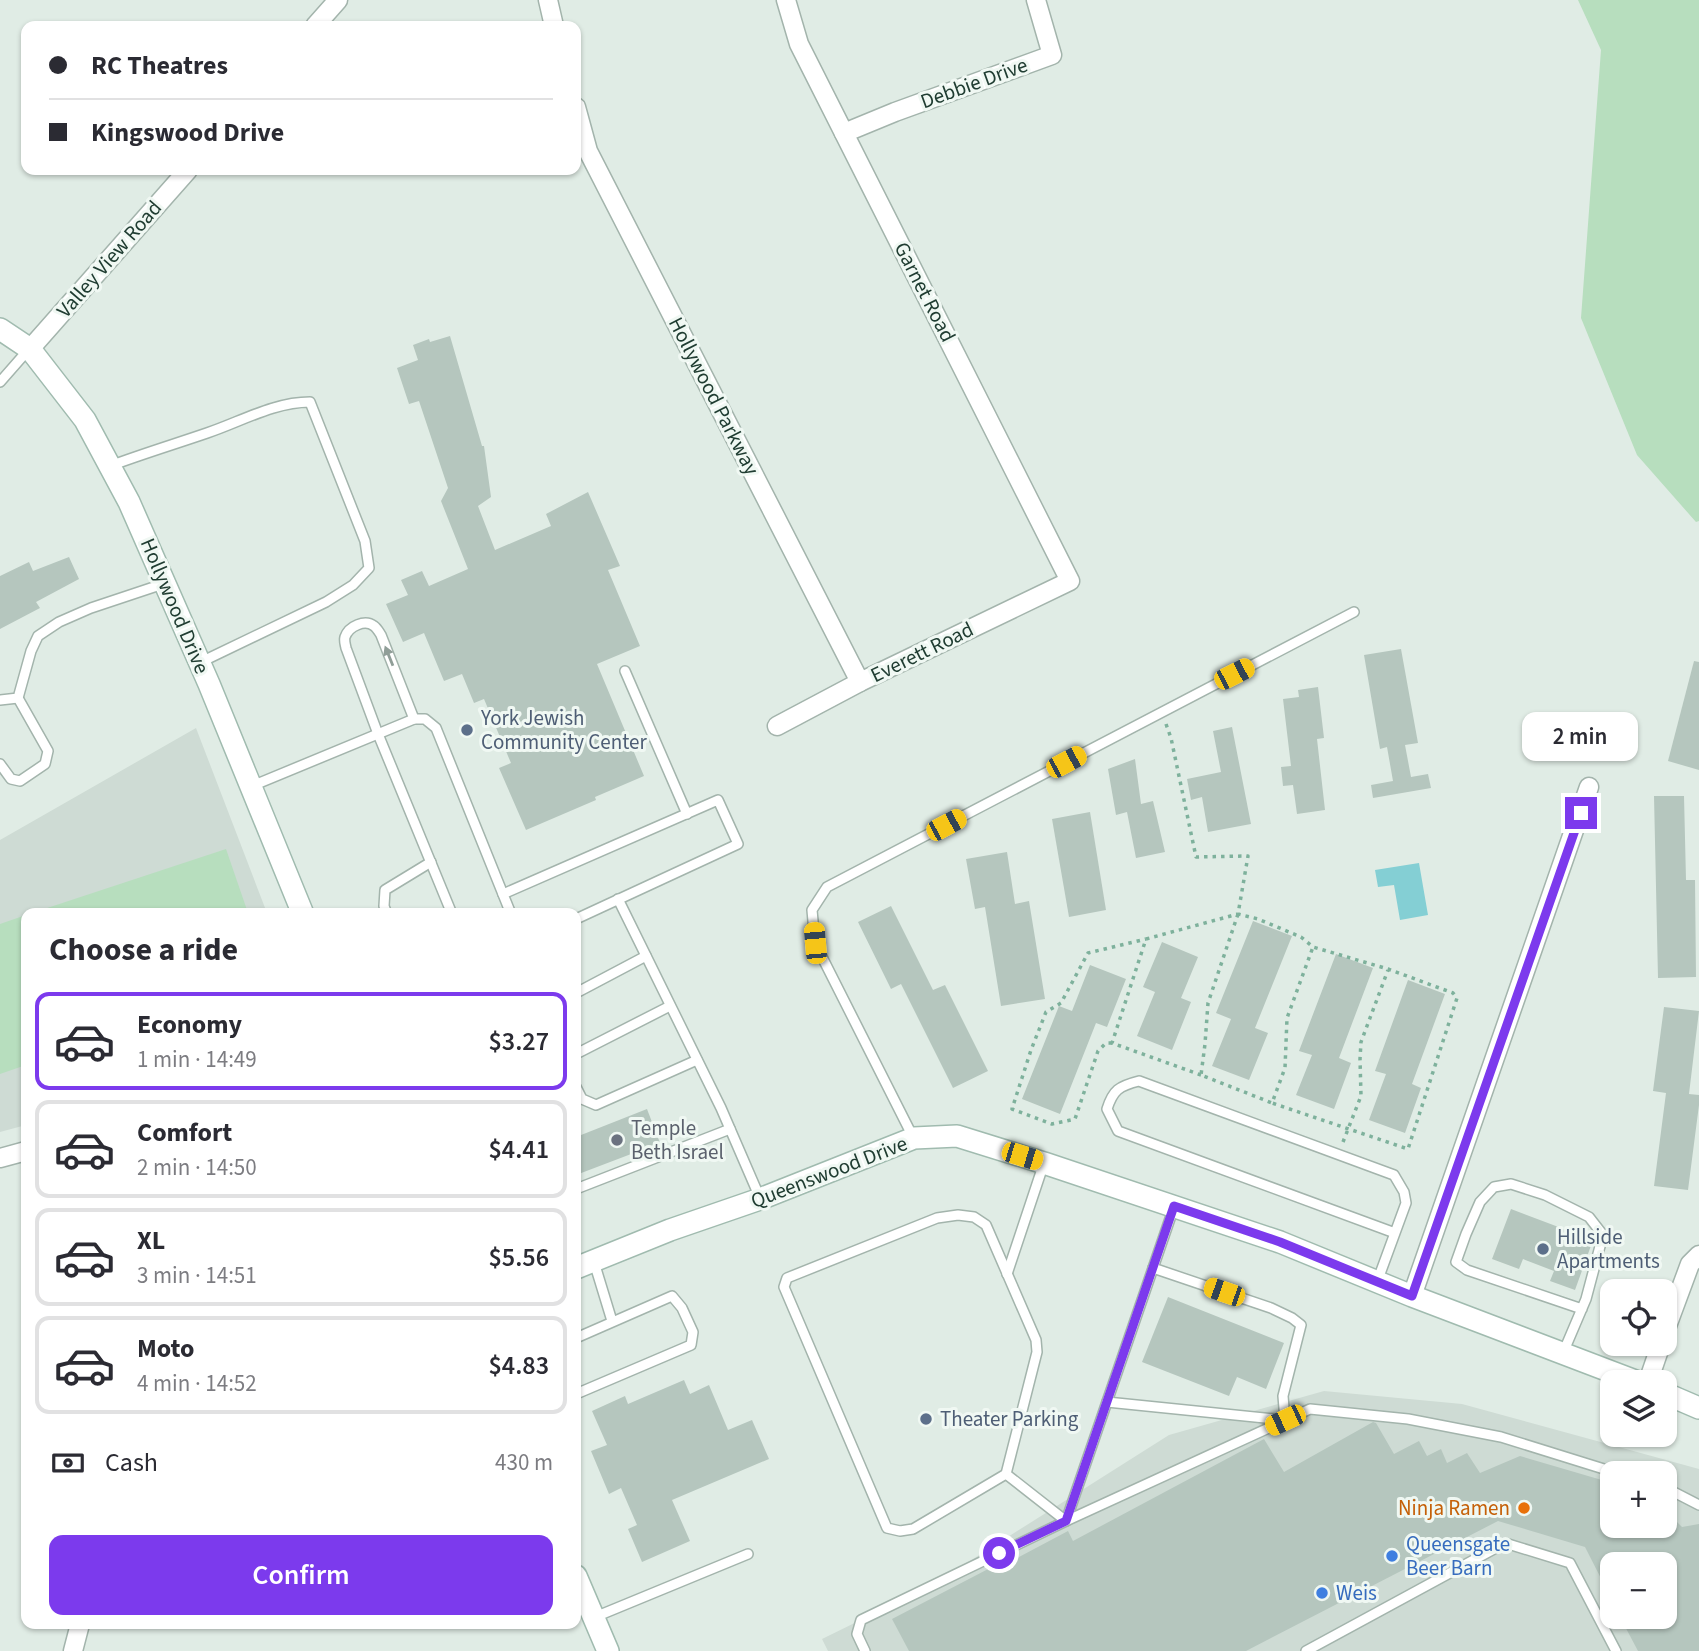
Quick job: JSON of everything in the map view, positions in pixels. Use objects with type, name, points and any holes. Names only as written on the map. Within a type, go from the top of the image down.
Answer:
[{"type":"street","points":[[319,21],[338,0]]},
{"type":"street","points":[[548,0],[553,21]]},
{"type":"street","name":"Garnet Road","points":[[786,0],[799,44],[1070,581]]},
{"type":"street","name":"Debbie Drive","points":[[844,133],[1052,55],[1036,0]]},
{"type":"street","name":"Hollywood Parkway","points":[[581,125],[588,151],[860,682]]},
{"type":"street","name":"Valley View Road","points":[[30,349],[184,175]]},
{"type":"street","name":"Hollywood Drive","points":[[0,329],[30,349],[85,420],[129,502],[199,662],[301,908]]},
{"type":"street","name":"Everett Road","points":[[777,726],[860,682],[1070,581]]},
{"type":"street","points":[[1412,1296],[1589,787]]},
{"type":"street","name":"Queenswood Drive","points":[[585,1264],[914,1138],[957,1136],[1280,1242],[1412,1296],[1607,1370]]},
{"type":"street","points":[[0,1158],[21,1152]]},
{"type":"street","points":[[1677,1299],[1690,1264],[1699,1255]]},
{"type":"street","points":[[1677,1399],[1699,1408]]},
{"type":"street","points":[[581,1588],[608,1651]]},
{"type":"street","points":[[73,1651],[78,1629]]},
{"type":"lane","points":[[0,382],[30,349]]},
{"type":"lane","points":[[110,466],[245,418],[296,402],[310,402],[365,541],[369,568],[354,585],[326,602],[199,662]]},
{"type":"lane","points":[[0,764],[11,779],[20,781],[45,764],[48,751],[18,698],[38,636],[59,622],[91,608],[165,584]]},
{"type":"lane","points":[[914,1138],[815,943],[812,909],[827,887],[1354,612]]},
{"type":"lane","points":[[414,719],[381,635],[372,624],[363,623],[349,630],[345,641],[378,734],[450,908]]},
{"type":"lane","points":[[625,671],[688,814]]},
{"type":"lane","points":[[0,700],[18,698]]},
{"type":"lane","points":[[251,786],[414,719],[425,719],[436,728],[508,908]]},
{"type":"lane","points":[[503,894],[718,800],[738,844],[581,917]]},
{"type":"lane","points":[[385,908],[385,890],[431,862]]},
{"type":"lane","points":[[618,899],[730,1129],[760,1199]]},
{"type":"lane","points":[[581,990],[646,956]]},
{"type":"lane","points":[[581,1051],[670,1006]]},
{"type":"lane","points":[[581,1097],[596,1105],[697,1060]]},
{"type":"lane","points":[[1377,1282],[1395,1233],[1406,1203],[1404,1192],[1394,1175],[1139,1081],[1124,1085],[1112,1094],[1107,1109],[1118,1131],[1395,1233]]},
{"type":"lane","points":[[581,1187],[730,1129]]},
{"type":"lane","points":[[1007,1274],[1044,1163]]},
{"type":"lane","points":[[1563,1353],[1582,1309],[1597,1264],[1603,1235],[1588,1217],[1545,1195],[1511,1184],[1494,1187],[1480,1202],[1456,1262],[1467,1270],[1582,1309]]},
{"type":"lane","points":[[1066,1521],[1174,1206]]},
{"type":"lane","points":[[958,1215],[974,1217],[986,1224],[1036,1340],[1037,1352],[1006,1474],[912,1529],[900,1531],[887,1528],[784,1287],[787,1278],[937,1218],[958,1215]]},
{"type":"lane","points":[[585,1264],[612,1321]]},
{"type":"lane","points":[[1153,1268],[1271,1308],[1301,1325],[1283,1396],[1285,1420]]},
{"type":"lane","points":[[581,1336],[672,1296],[682,1308],[693,1332],[691,1345],[581,1392]]},
{"type":"lane","points":[[1107,1402],[1285,1420]]},
{"type":"lane","points":[[865,1651],[857,1634],[861,1620],[1066,1521],[1310,1409],[1408,1419],[1501,1437],[1600,1468]]},
{"type":"lane","points":[[1006,1474],[1066,1521]]},
{"type":"lane","points":[[1677,1494],[1699,1506]]},
{"type":"lane","points":[[1306,1651],[1505,1543],[1570,1563],[1616,1651]]},
{"type":"lane","points":[[594,1618],[748,1554]]},
{"type":"path","points":[[1163,712],[1196,857],[1248,856],[1238,914],[1208,1003],[1201,1075]]},
{"type":"path","points":[[1238,914],[1258,919],[1301,937],[1312,947],[1388,969],[1453,993],[1457,1004],[1408,1149],[1272,1103],[1112,1043],[1106,1043],[1098,1051],[1075,1119],[1052,1124],[1012,1109],[1046,1012],[1061,1003],[1088,953],[1238,914]]},
{"type":"path","points":[[1112,1043],[1146,939]]},
{"type":"path","points":[[1272,1103],[1285,1068],[1287,1018],[1312,947]]},
{"type":"path","points":[[1338,1154],[1361,1096],[1361,1042],[1388,969]]},
{"type":"shaded area","points":[[196,728],[265,908],[21,908],[21,1126],[0,1132],[0,840]]},
{"type":"shaded area","points":[[1324,1391],[1462,1404],[1600,1442],[1600,1447],[1619,1447],[1670,1461],[1600,1461],[1600,1538],[1677,1538],[1677,1463],[1699,1469],[1699,1651],[828,1651],[822,1639],[932,1585],[1169,1435]]},
{"type":"green space","points":[[1578,0],[1699,0],[1699,521],[1696,522],[1637,455],[1581,318],[1601,50]]},
{"type":"green space","points":[[226,849],[246,908],[47,908]]},
{"type":"green space","points":[[21,917],[21,1067],[0,1074],[0,924]]},
{"type":"water","points":[[1419,863],[1428,915],[1400,920],[1394,885],[1378,887],[1375,870]]},
{"type":"building","points":[[450,336],[484,446],[491,497],[478,506],[495,550],[551,526],[546,514],[588,492],[620,566],[608,570],[640,646],[597,664],[644,776],[526,830],[499,768],[511,763],[484,699],[474,703],[462,674],[444,681],[424,633],[403,642],[386,604],[408,595],[401,580],[422,571],[429,586],[468,569],[441,501],[448,488],[419,401],[409,404],[397,368],[418,360],[413,345]]},
{"type":"building","points":[[69,557],[79,579],[36,602],[40,608],[0,629],[0,576],[29,562],[33,571]]},
{"type":"building","points":[[1401,649],[1418,743],[1405,745],[1411,777],[1428,774],[1431,788],[1373,798],[1371,785],[1393,781],[1387,747],[1380,749],[1364,655]]},
{"type":"building","points":[[1694,661],[1699,662],[1699,770],[1668,761]]},
{"type":"building","points":[[1318,687],[1324,738],[1317,739],[1325,810],[1297,814],[1293,785],[1283,786],[1281,767],[1291,766],[1283,699],[1299,697],[1298,690]]},
{"type":"building","points":[[1232,727],[1251,824],[1208,832],[1202,797],[1191,800],[1187,779],[1221,772],[1213,731]]},
{"type":"building","points":[[1135,759],[1141,804],[1153,801],[1165,852],[1136,858],[1127,812],[1116,815],[1108,769]]},
{"type":"building","points":[[1654,796],[1684,796],[1686,880],[1695,880],[1696,977],[1658,978]]},
{"type":"building","points":[[1090,812],[1106,910],[1069,917],[1052,819]]},
{"type":"building","points":[[1007,852],[1015,904],[1029,901],[1045,999],[1001,1006],[985,907],[975,909],[966,859]]},
{"type":"building","points":[[891,906],[933,990],[945,985],[988,1071],[953,1088],[901,984],[891,989],[858,922]]},
{"type":"building","points":[[1253,921],[1292,936],[1255,1028],[1268,1033],[1249,1080],[1212,1066],[1231,1019],[1216,1013]]},
{"type":"building","points":[[1162,942],[1198,957],[1181,998],[1191,1002],[1172,1050],[1137,1036],[1155,992],[1143,987]]},
{"type":"building","points":[[1336,954],[1373,968],[1339,1058],[1351,1063],[1334,1109],[1296,1095],[1312,1055],[1299,1051]]},
{"type":"building","points":[[1090,965],[1126,979],[1107,1027],[1096,1023],[1060,1114],[1022,1099],[1059,1006],[1072,1011]]},
{"type":"building","points":[[1408,980],[1445,994],[1412,1084],[1421,1088],[1405,1133],[1369,1120],[1386,1074],[1375,1071]]},
{"type":"building","points":[[1664,1007],[1699,1011],[1689,1094],[1699,1095],[1699,1105],[1688,1190],[1654,1186],[1666,1093],[1653,1091]]},
{"type":"building","name":"Temple Beth Israel","points":[[647,1109],[660,1143],[581,1173],[581,1135]]},
{"type":"building","name":"Hillside Apartments","points":[[1511,1209],[1593,1240],[1575,1290],[1550,1281],[1554,1271],[1523,1259],[1519,1269],[1492,1259]]},
{"type":"building","points":[[1168,1297],[1284,1343],[1266,1389],[1237,1377],[1229,1396],[1142,1362]]},
{"type":"building","points":[[684,1380],[690,1394],[709,1385],[728,1430],[752,1420],[769,1459],[672,1500],[690,1541],[642,1562],[628,1529],[637,1525],[621,1488],[609,1494],[591,1451],[607,1445],[592,1411],[625,1396],[628,1404]]},
{"type":"building","points":[[1373,1422],[1394,1454],[1419,1441],[1427,1456],[1441,1449],[1447,1463],[1467,1453],[1480,1473],[1520,1456],[1600,1479],[1600,1538],[1677,1538],[1677,1522],[1682,1527],[1699,1524],[1699,1651],[1638,1651],[1626,1629],[1677,1629],[1677,1552],[1600,1552],[1600,1576],[1585,1547],[1498,1521],[1246,1651],[909,1651],[892,1619],[1017,1554],[1019,1557],[1068,1531],[1073,1541],[1264,1439],[1284,1472]]},
{"type":"place","name":"York Jewish Community Center","points":[[467,730]]},
{"type":"place","name":"Temple Beth Israel","points":[[617,1140]]},
{"type":"place","name":"Hillside Apartments","points":[[1543,1249]]},
{"type":"place","name":"Theater Parking","points":[[926,1419]]},
{"type":"place","name":"Ninja Ramen","points":[[1524,1508]]},
{"type":"place","name":"Queensgate Beer Barn","points":[[1392,1556]]},
{"type":"place","name":"Weis","points":[[1322,1593]]},
{"type":"route","points":[[999,1553],[1066,1521],[1174,1206],[1280,1242],[1412,1296],[1581,813]]}]
